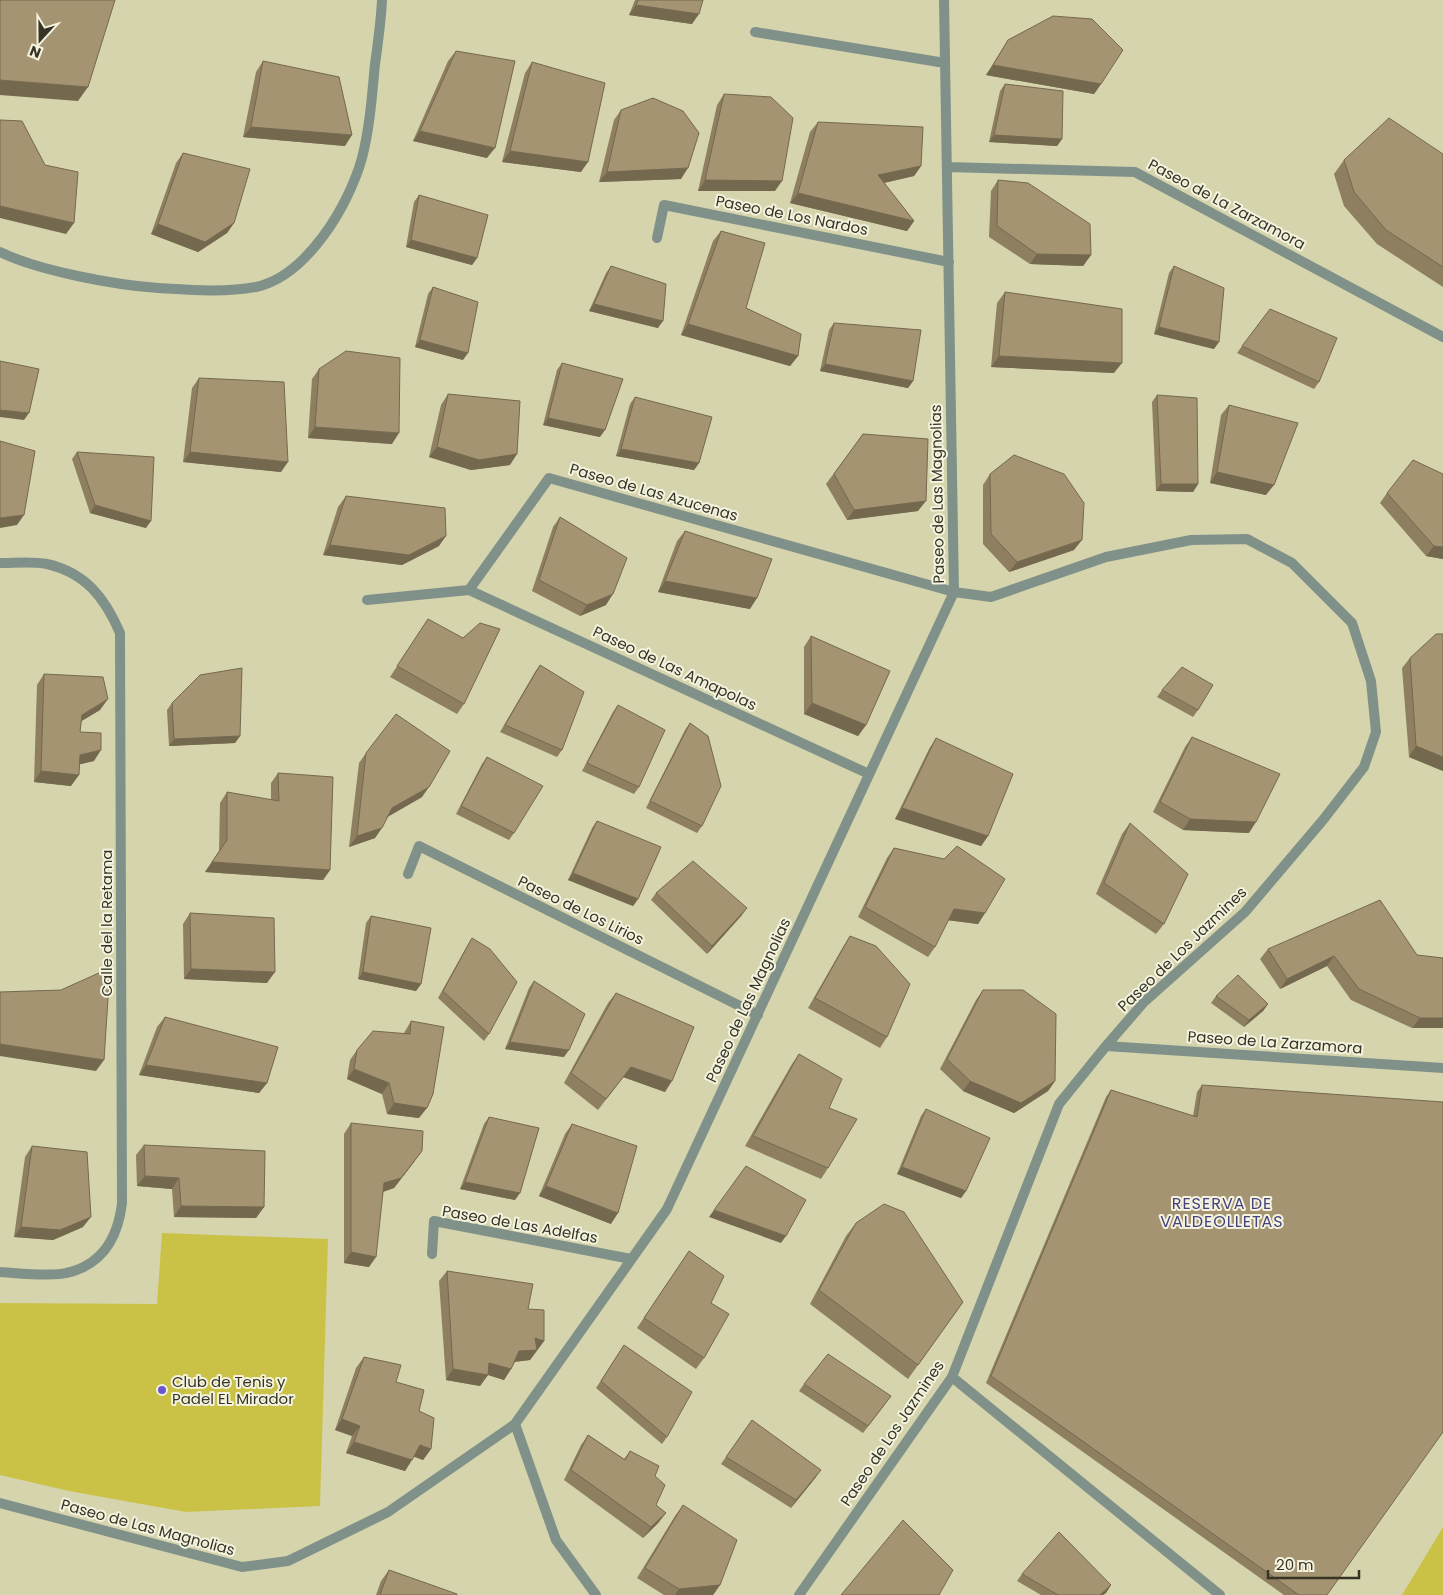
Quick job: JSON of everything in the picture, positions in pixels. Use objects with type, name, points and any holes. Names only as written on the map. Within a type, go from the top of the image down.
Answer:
[{"type":"street","points":[[0,252],[50,268],[128,286],[203,291],[257,287],[285,275],[306,259],[326,233],[354,181],[362,157],[371,110],[382,0]]},
{"type":"street","name":"Paseo de Las Magnolias","points":[[0,1503],[242,1568],[288,1561],[388,1512],[515,1424],[667,1209],[954,592],[944,0]]},
{"type":"street","points":[[755,32],[945,63]]},
{"type":"street","name":"Paseo de La Zarzamora","points":[[947,167],[1135,172],[1443,337]]},
{"type":"street","name":"Paseo de Los Nardos","points":[[657,238],[664,205],[949,262]]},
{"type":"street","name":"Paseo de Las Azucenas","points":[[469,590],[549,478],[954,592]]},
{"type":"street","name":"Paseo de Los Jazmines","points":[[799,1595],[952,1377],[1059,1104],[1144,1002],[1245,912],[1323,820],[1364,767],[1376,732],[1371,681],[1352,623],[1292,563],[1247,539],[1191,540],[1106,557],[991,597],[954,592]]},
{"type":"street","name":"Calle del la Retama","points":[[0,563],[46,564],[71,572],[93,588],[104,601],[120,633],[122,1203],[119,1225],[112,1240],[97,1259],[66,1274],[0,1272]]},
{"type":"street","points":[[367,600],[469,590]]},
{"type":"street","name":"Paseo de Las Amapolas","points":[[469,590],[870,774]]},
{"type":"street","name":"Paseo de Los Lirios","points":[[408,874],[419,846],[758,1015]]},
{"type":"street","name":"Paseo de La Zarzamora","points":[[1106,1046],[1443,1068]]},
{"type":"street","name":"Paseo de Las Adelfas","points":[[432,1254],[434,1221],[631,1260]]},
{"type":"street","points":[[952,1377],[1220,1595]]},
{"type":"street","points":[[515,1424],[556,1540],[596,1595]]},
{"type":"shaded area","name":"Club de Tenis y Padel EL Mirador","points":[[162,1233],[328,1239],[320,1506],[186,1512],[69,1491],[0,1475],[0,1303],[157,1304]]},
{"type":"shaded area","points":[[1443,1527],[1443,1595],[1402,1595]]},
{"type":"building","points":[[0,0],[115,0],[88,87],[0,80]]},
{"type":"building","points":[[638,0],[703,0],[699,14],[636,5]]},
{"type":"building","points":[[1053,16],[1092,19],[1123,50],[1101,84],[993,65],[1008,40]]},
{"type":"building","points":[[456,51],[515,61],[495,148],[420,131]]},
{"type":"building","points":[[263,61],[339,77],[352,135],[251,127]]},
{"type":"building","points":[[532,62],[605,83],[588,162],[510,151]]},
{"type":"building","points":[[1005,84],[1063,91],[1062,139],[994,135]]},
{"type":"building","points":[[724,94],[771,97],[793,118],[782,181],[705,180]]},
{"type":"building","points":[[653,98],[683,111],[699,133],[688,168],[607,172],[621,110]]},
{"type":"building","points":[[1389,118],[1443,154],[1443,267],[1386,230],[1354,192],[1344,160]]},
{"type":"building","points":[[0,120],[22,121],[45,165],[78,172],[74,223],[0,206]]},
{"type":"building","points":[[818,122],[923,127],[921,166],[878,175],[914,221],[798,193]]},
{"type":"building","points":[[183,153],[250,169],[234,223],[205,242],[158,224]]},
{"type":"building","points":[[998,180],[1028,183],[1090,224],[1091,255],[1037,254],[997,226]]},
{"type":"building","points":[[419,195],[488,215],[477,258],[411,240]]},
{"type":"building","points":[[721,231],[765,243],[746,308],[801,334],[798,356],[688,324]]},
{"type":"building","points":[[611,266],[666,284],[663,321],[594,304]]},
{"type":"building","points":[[1174,266],[1224,288],[1219,342],[1159,327]]},
{"type":"building","points":[[433,287],[478,302],[468,353],[420,340]]},
{"type":"building","points":[[1005,292],[1122,309],[1122,363],[999,356]]},
{"type":"building","points":[[1270,309],[1337,338],[1319,382],[1242,346]]},
{"type":"building","points":[[834,323],[921,330],[913,381],[825,364]]},
{"type":"building","points":[[346,351],[400,358],[399,433],[315,427],[319,369]]},
{"type":"building","points":[[0,361],[39,369],[29,413],[0,410]]},
{"type":"building","points":[[562,363],[623,379],[605,430],[548,418]]},
{"type":"building","points":[[199,378],[284,382],[288,462],[190,452]]},
{"type":"building","points":[[448,394],[520,401],[517,454],[479,460],[437,447]]},
{"type":"building","points":[[1157,395],[1197,398],[1198,484],[1161,484]]},
{"type":"building","points":[[635,397],[712,417],[699,463],[621,449]]},
{"type":"building","points":[[1229,405],[1298,423],[1274,485],[1217,472]]},
{"type":"building","points":[[863,434],[928,439],[926,501],[854,510],[834,474]]},
{"type":"building","points":[[0,441],[35,451],[24,515],[0,518]]},
{"type":"building","points":[[77,452],[154,457],[151,521],[95,505]]},
{"type":"building","points":[[1014,455],[1064,474],[1084,503],[1082,540],[1017,562],[991,534],[990,474]]},
{"type":"building","points":[[1413,460],[1443,474],[1443,547],[1434,546],[1387,493]]},
{"type":"building","points":[[346,496],[445,508],[446,536],[409,555],[330,545]]},
{"type":"building","points":[[560,517],[627,558],[613,594],[587,605],[539,580]]},
{"type":"building","points":[[685,531],[772,559],[757,598],[665,581]]},
{"type":"building","points":[[428,619],[463,638],[480,623],[500,629],[464,704],[397,666]]},
{"type":"building","points":[[1436,634],[1443,634],[1443,757],[1416,746],[1410,658]]},
{"type":"building","points":[[811,636],[890,671],[866,725],[812,703]]},
{"type":"building","points":[[540,665],[584,692],[562,750],[505,725]]},
{"type":"building","points":[[1182,667],[1213,685],[1198,710],[1162,690]]},
{"type":"building","points":[[242,668],[240,736],[174,739],[172,703],[200,675]]},
{"type":"building","points":[[44,674],[103,677],[108,699],[82,715],[80,732],[101,733],[101,750],[80,755],[79,775],[41,771]]},
{"type":"building","points":[[618,705],[665,730],[639,787],[587,763]]},
{"type":"building","points":[[396,714],[450,751],[429,787],[392,808],[382,828],[357,836],[366,753]]},
{"type":"building","points":[[690,723],[708,736],[721,786],[702,826],[650,801]]},
{"type":"building","points":[[1192,737],[1280,774],[1256,822],[1190,819],[1160,802]]},
{"type":"building","points":[[936,738],[1013,774],[988,836],[902,808]]},
{"type":"building","points":[[487,757],[543,786],[514,833],[461,806]]},
{"type":"building","points":[[278,773],[333,777],[330,870],[212,862],[227,840],[227,792],[279,801]]},
{"type":"building","points":[[597,821],[661,847],[638,899],[573,873]]},
{"type":"building","points":[[1130,823],[1188,874],[1164,924],[1104,883]]},
{"type":"building","points":[[957,846],[1005,879],[985,913],[954,909],[935,947],[865,907],[894,848],[944,859]]},
{"type":"building","points":[[693,861],[747,908],[712,946],[656,893]]},
{"type":"building","points":[[1380,900],[1417,955],[1443,958],[1443,1018],[1420,1018],[1359,989],[1334,956],[1287,979],[1268,949]]},
{"type":"building","points":[[190,913],[274,918],[275,972],[191,969]]},
{"type":"building","points":[[371,916],[431,928],[421,984],[363,972]]},
{"type":"building","points":[[850,936],[876,946],[910,984],[887,1037],[815,998]]},
{"type":"building","points":[[472,938],[490,949],[517,982],[489,1034],[443,991]]},
{"type":"building","points":[[110,968],[104,1060],[0,1044],[0,992],[61,990]]},
{"type":"building","points":[[1238,975],[1268,1004],[1249,1020],[1216,996]]},
{"type":"building","points":[[534,981],[585,1014],[569,1050],[510,1042]]},
{"type":"building","points":[[983,990],[1023,990],[1056,1014],[1055,1081],[1021,1103],[970,1081],[947,1059]]},
{"type":"building","points":[[616,993],[694,1027],[672,1081],[631,1067],[606,1099],[571,1073]]},
{"type":"building","points":[[165,1017],[278,1047],[267,1083],[146,1065]]},
{"type":"building","points":[[411,1021],[444,1027],[433,1094],[427,1108],[394,1103],[389,1083],[354,1069],[357,1050],[373,1031],[410,1034]]},
{"type":"building","points":[[799,1054],[842,1079],[829,1108],[857,1119],[828,1168],[753,1136]]},
{"type":"building","points":[[1202,1085],[1443,1102],[1443,1432],[1327,1595],[1299,1595],[991,1376],[1111,1090],[1197,1117]]},
{"type":"building","points":[[926,1109],[990,1138],[966,1191],[902,1167]]},
{"type":"building","points":[[489,1117],[539,1128],[520,1193],[465,1182]]},
{"type":"building","points":[[351,1123],[423,1131],[422,1151],[401,1178],[384,1183],[376,1257],[351,1252]]},
{"type":"building","points":[[572,1124],[637,1146],[618,1213],[546,1186]]},
{"type":"building","points":[[144,1145],[265,1151],[264,1207],[181,1206],[179,1178],[145,1176]]},
{"type":"building","points":[[32,1146],[87,1152],[91,1217],[60,1230],[21,1227]]},
{"type":"building","points":[[746,1166],[806,1200],[786,1236],[714,1210]]},
{"type":"building","points":[[884,1204],[904,1212],[963,1302],[918,1365],[819,1290],[856,1223]]},
{"type":"building","points":[[689,1251],[724,1276],[711,1303],[729,1314],[704,1358],[644,1318]]},
{"type":"building","points":[[447,1271],[533,1284],[528,1309],[544,1310],[544,1341],[535,1338],[537,1350],[519,1351],[511,1369],[489,1363],[488,1375],[453,1369]]},
{"type":"building","points":[[624,1345],[692,1392],[667,1437],[601,1381]]},
{"type":"building","points":[[828,1354],[891,1396],[868,1426],[804,1384]]},
{"type":"building","points":[[364,1357],[401,1365],[396,1382],[424,1390],[419,1411],[434,1418],[431,1449],[420,1445],[412,1460],[354,1442],[360,1426],[342,1419]]},
{"type":"building","points":[[752,1420],[821,1470],[796,1500],[726,1457]]},
{"type":"building","points":[[588,1435],[625,1460],[630,1451],[659,1466],[655,1476],[665,1485],[656,1505],[666,1513],[651,1527],[571,1470]]},
{"type":"building","points":[[683,1505],[737,1540],[720,1585],[679,1589],[645,1568]]},
{"type":"building","points":[[903,1520],[953,1570],[939,1595],[841,1595]]},
{"type":"building","points":[[1059,1532],[1111,1585],[1100,1595],[1058,1595],[1022,1574]]},
{"type":"building","points":[[389,1570],[457,1594],[457,1595],[380,1595]]},
{"type":"place","name":"Club de Tenis y Padel EL Mirador","points":[[162,1390]]},
{"type":"district","name":"RESERVA DE VALDEOLLETAS","points":[[1222,1212]]}]
